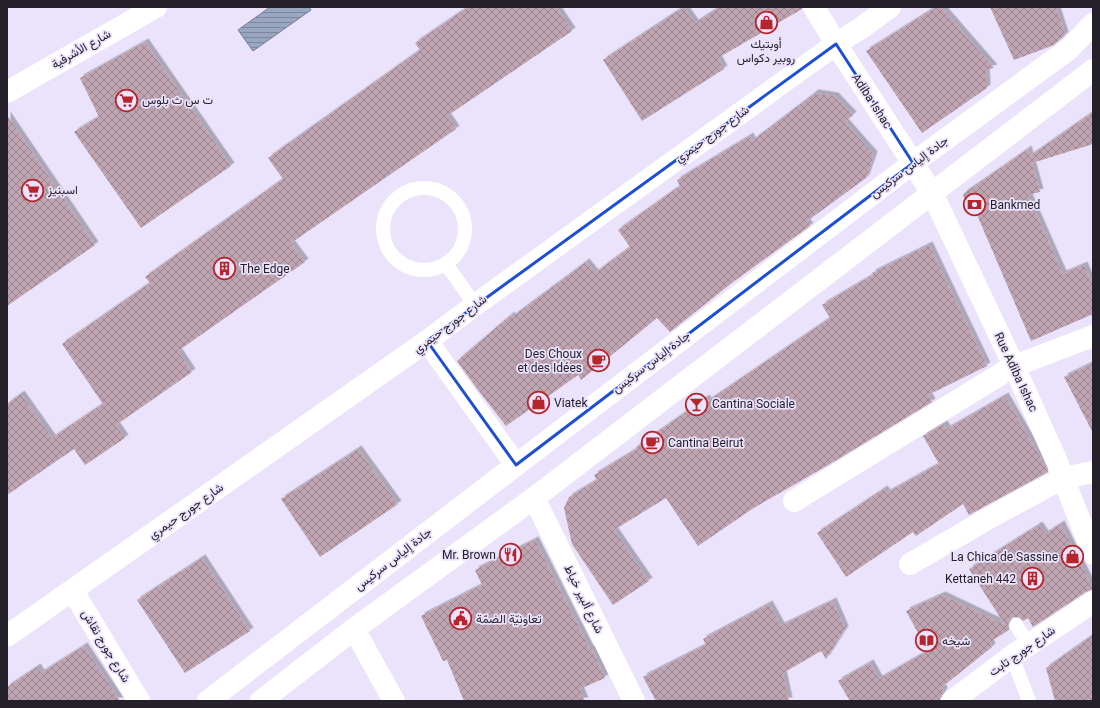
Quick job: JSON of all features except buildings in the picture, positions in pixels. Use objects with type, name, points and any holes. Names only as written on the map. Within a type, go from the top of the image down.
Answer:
[{"type":"street","name":"شارع الأشرفية","points":[[7,92],[156,7]]},
{"type":"street","name":"Adiba Ishac","points":[[814,7],[836,44],[932,193]]},
{"type":"street","name":"شارع جورج حيمري","points":[[7,636],[427,341],[474,305],[836,44],[890,7]]},
{"type":"street","name":"جادة إلياس سركيس","points":[[208,701],[516,464],[913,163],[1070,49],[1093,24]]},
{"type":"street","points":[[261,701],[354,629],[534,498],[1092,72]]},
{"type":"street","name":"Rue Adiba Ishac","points":[[932,193],[1014,366],[1058,464],[1093,554]]},
{"type":"street","points":[[794,501],[1014,366],[1093,336]]},
{"type":"street","points":[[427,341],[516,464]]},
{"type":"street","points":[[910,564],[989,518],[1063,478],[1093,472]]},
{"type":"street","name":"شارع ألبير خياط","points":[[534,498],[634,701]]},
{"type":"street","name":"شارع جورج نقاش","points":[[72,590],[139,701]]},
{"type":"street","name":"شارع جورج تابت","points":[[952,701],[1020,651],[1093,602]]},
{"type":"street","points":[[354,629],[394,701]]},
{"type":"lane","points":[[421,187],[435,188],[447,194],[457,204],[463,216],[464,222],[465,229],[463,243],[456,255],[446,264],[433,269],[419,270],[406,266],[394,258],[386,248],[382,234],[382,221],[387,208],[396,197],[408,190],[421,187]]},
{"type":"lane","points":[[446,264],[474,305]]},
{"type":"lane","points":[[1016,625],[1029,701]]},
{"type":"highlighted area","points":[[836,44],[913,163],[516,465],[427,341]]},
{"type":"water","points":[[270,7],[309,7],[311,10],[253,51],[238,30]]},
{"type":"place","name":"أوبتيك روبير دكواس","points":[[766,23]]},
{"type":"place","name":"ت س ث بلوس","points":[[126,100]]},
{"type":"place","name":"اسبنيز","points":[[32,190]]},
{"type":"place","name":"Bankmed","points":[[975,205]]},
{"type":"place","name":"The Edge","points":[[225,269]]},
{"type":"place","name":"Des Choux et des Idées","points":[[598,361]]},
{"type":"place","name":"Viatek","points":[[538,403]]},
{"type":"place","name":"Cantina Sociale","points":[[696,404]]},
{"type":"place","name":"Cantina Beirut","points":[[653,443]]},
{"type":"place","name":"Mr. Brown","points":[[511,555]]},
{"type":"place","name":"La Chica de Sassine","points":[[1073,557]]},
{"type":"place","name":"Kettaneh 442","points":[[1032,579]]},
{"type":"place","name":"تعاونيّة الضمّة","points":[[461,619]]},
{"type":"place","name":"شيخه","points":[[927,641]]}]
